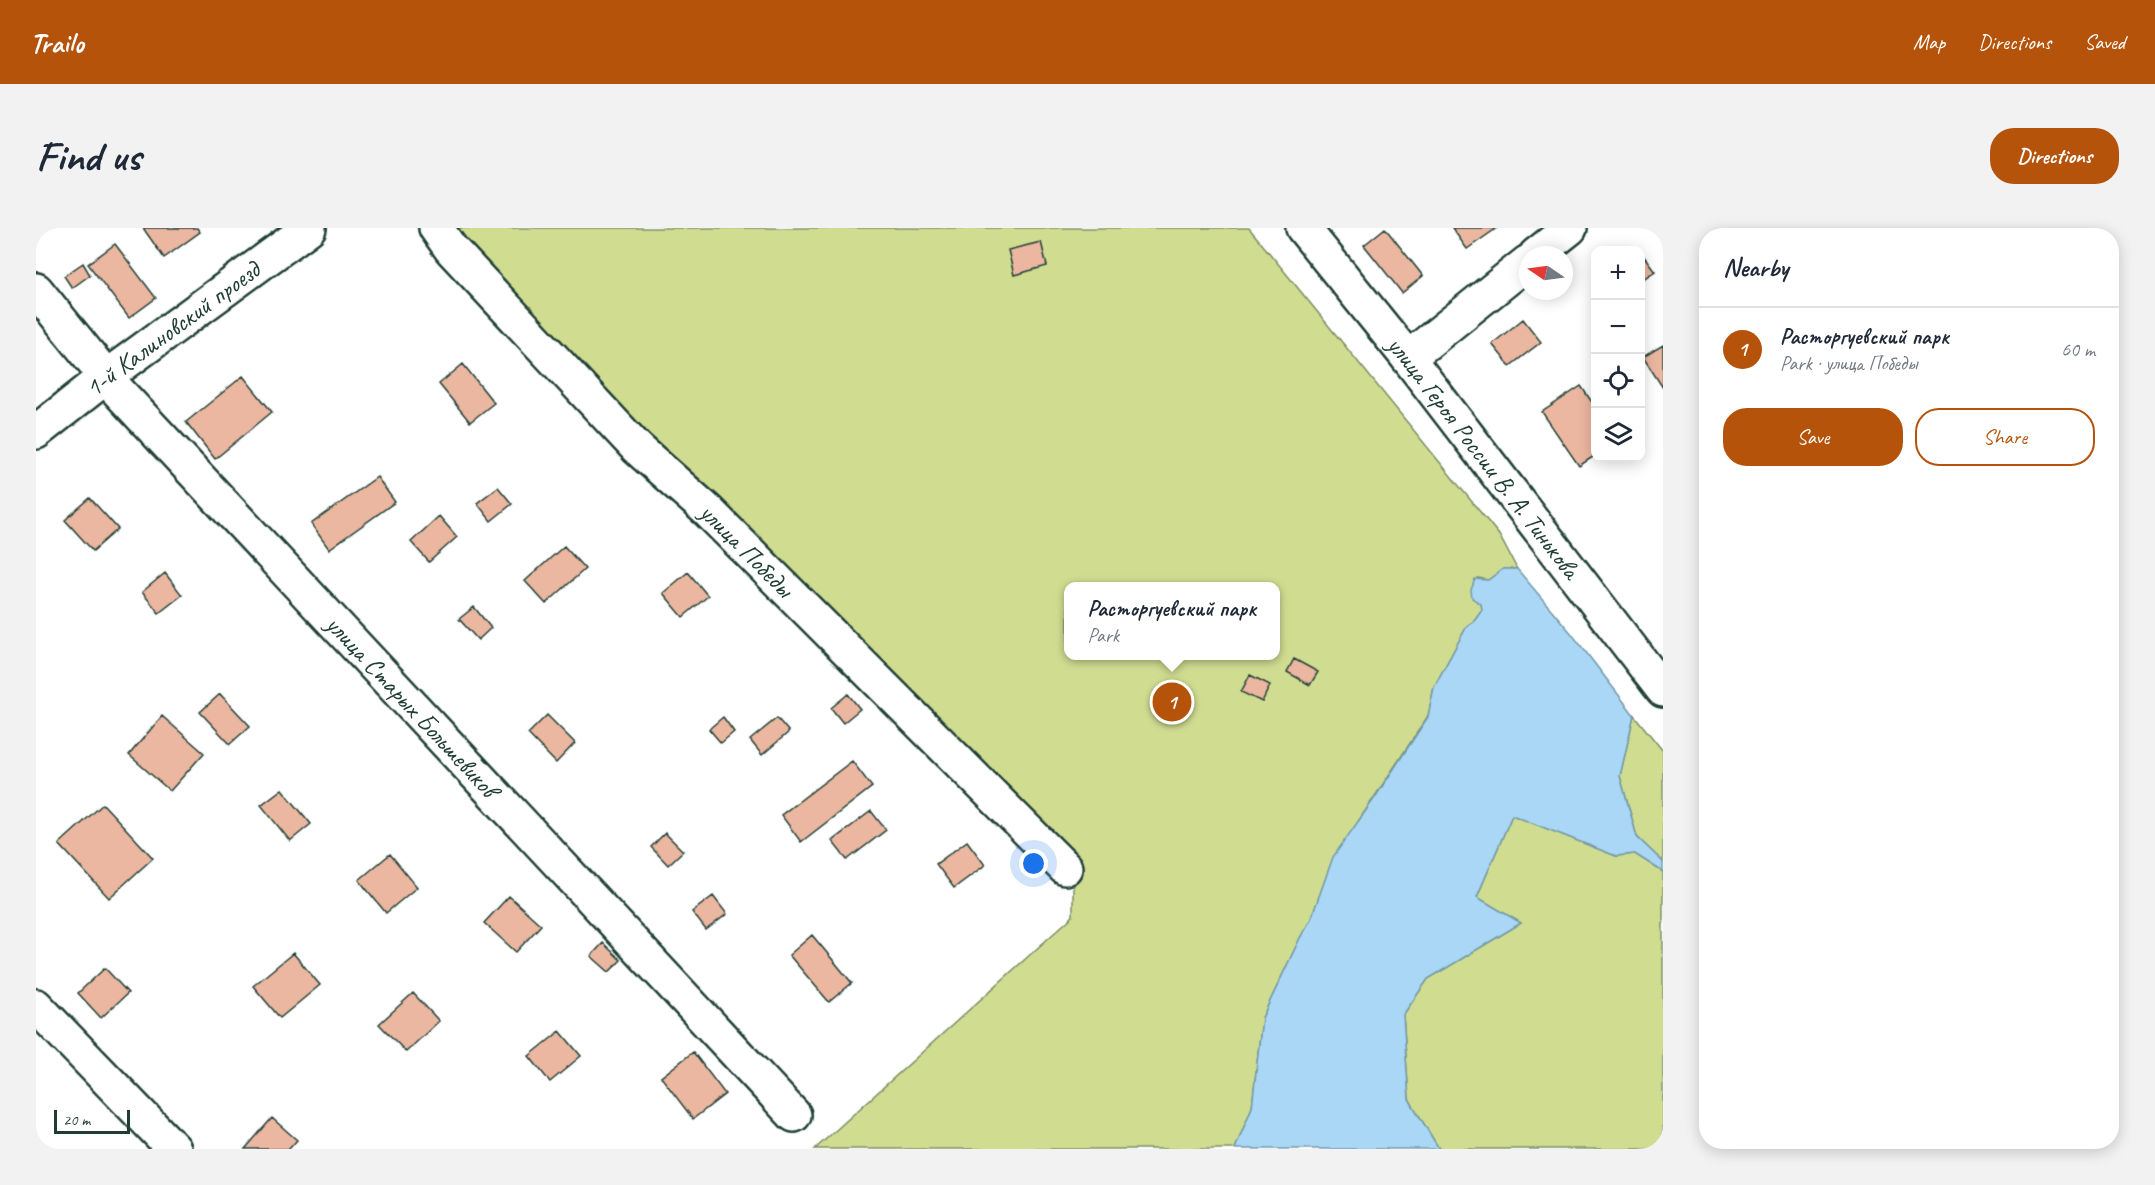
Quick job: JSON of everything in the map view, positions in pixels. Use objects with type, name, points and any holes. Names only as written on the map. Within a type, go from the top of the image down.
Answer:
[{"type":"street","name":"1-й Калиновский проезд","points":[[36,432],[309,228]]},
{"type":"street","name":"улица Победы","points":[[436,228],[451,249],[637,448],[708,511],[1065,868]]},
{"type":"street","name":"улица Героя России В. А. Тинькова","points":[[1304,228],[1408,358],[1663,690]]},
{"type":"street","points":[[1547,246],[1570,228]]},
{"type":"street","points":[[1408,358],[1519,269]]},
{"type":"street","name":"улица Старых Большевиков","points":[[36,290],[108,376],[117,390],[794,1115]]},
{"type":"street","points":[[36,1006],[174,1149]]},
{"type":"green space","points":[[457,228],[1249,228],[1499,535],[1517,569],[1503,569],[1488,580],[1478,578],[1482,610],[1466,628],[1434,687],[1428,716],[1332,861],[1311,919],[1262,1018],[1252,1107],[1235,1149],[815,1149],[1073,916],[1073,867],[566,359],[498,286]]},
{"type":"green space","points":[[1634,715],[1663,751],[1663,862],[1637,837],[1620,776]]},
{"type":"green space","points":[[1512,815],[1616,856],[1635,854],[1663,872],[1663,1149],[1439,1149],[1409,1099],[1403,1015],[1428,979],[1521,923],[1477,897]]},
{"type":"water","points":[[1503,569],[1517,569],[1572,634],[1634,715],[1620,776],[1637,837],[1663,862],[1663,872],[1635,854],[1616,856],[1512,815],[1477,897],[1521,923],[1428,979],[1403,1015],[1409,1099],[1439,1149],[1235,1149],[1252,1107],[1262,1018],[1311,919],[1333,857],[1428,717],[1434,687],[1466,628],[1482,610],[1481,604],[1472,598],[1471,590],[1475,579],[1488,580]]},
{"type":"building","points":[[143,228],[197,228],[200,232],[164,258]]},
{"type":"building","points":[[1385,228],[1423,276],[1402,293],[1364,245]]},
{"type":"building","points":[[1452,228],[1497,228],[1467,249]]},
{"type":"building","points":[[1041,242],[1047,266],[1014,275],[1008,250]]},
{"type":"building","points":[[115,244],[156,298],[129,318],[88,264]]},
{"type":"building","points":[[1645,258],[1655,271],[1645,278]]},
{"type":"building","points":[[83,263],[90,275],[72,288],[64,276]]},
{"type":"building","points":[[1523,319],[1541,342],[1510,366],[1492,344]]},
{"type":"building","points":[[1663,345],[1663,388],[1645,360],[1645,356]]},
{"type":"building","points":[[463,364],[494,403],[470,422],[439,384]]},
{"type":"building","points":[[243,376],[272,412],[215,459],[186,422]]},
{"type":"building","points":[[1581,386],[1591,401],[1591,458],[1579,466],[1542,412]]},
{"type":"building","points":[[377,477],[395,502],[329,549],[311,524]]},
{"type":"building","points":[[498,487],[512,504],[491,521],[477,503]]},
{"type":"building","points":[[90,498],[118,529],[93,551],[65,520]]},
{"type":"building","points":[[439,516],[457,537],[429,562],[411,542]]},
{"type":"building","points":[[564,546],[585,569],[546,604],[525,581]]},
{"type":"building","points":[[688,572],[708,596],[683,617],[663,593]]},
{"type":"building","points":[[165,573],[182,595],[159,613],[142,592]]},
{"type":"building","points":[[474,607],[491,628],[478,640],[459,619]]},
{"type":"building","points":[[1294,659],[1318,672],[1310,685],[1287,672]]},
{"type":"building","points":[[1250,675],[1270,685],[1262,702],[1241,692]]},
{"type":"building","points":[[220,694],[250,726],[230,744],[200,712]]},
{"type":"building","points":[[848,694],[860,709],[843,723],[831,708]]},
{"type":"building","points":[[547,715],[575,743],[556,763],[528,734]]},
{"type":"building","points":[[162,716],[204,753],[170,791],[129,755]]},
{"type":"building","points":[[723,717],[734,732],[721,743],[709,729]]},
{"type":"building","points":[[777,718],[789,732],[762,755],[750,740]]},
{"type":"building","points":[[852,761],[872,787],[801,842],[781,815]]},
{"type":"building","points":[[282,789],[311,824],[290,841],[261,805]]},
{"type":"building","points":[[103,804],[153,858],[109,898],[59,844]]},
{"type":"building","points":[[871,811],[886,830],[847,860],[832,841]]},
{"type":"building","points":[[665,833],[683,851],[668,865],[651,847]]},
{"type":"building","points":[[967,841],[985,865],[954,888],[936,864]]},
{"type":"building","points":[[390,854],[417,887],[386,913],[359,880]]},
{"type":"building","points":[[509,896],[541,925],[516,952],[484,923]]},
{"type":"building","points":[[713,896],[727,914],[706,930],[692,912]]},
{"type":"building","points":[[812,935],[852,983],[829,1002],[789,955]]},
{"type":"building","points":[[603,943],[621,960],[609,972],[591,956]]},
{"type":"building","points":[[293,953],[320,985],[280,1018],[253,986]]},
{"type":"building","points":[[105,968],[128,993],[101,1018],[78,993]]},
{"type":"building","points":[[413,993],[439,1021],[406,1052],[379,1024]]},
{"type":"building","points":[[560,1031],[581,1056],[550,1082],[529,1056]]},
{"type":"building","points":[[693,1052],[725,1094],[693,1119],[661,1077]]},
{"type":"building","points":[[272,1118],[297,1140],[289,1149],[245,1149]]},
{"type":"place","name":"Расторгуевский парк","points":[[1172,702]]}]
